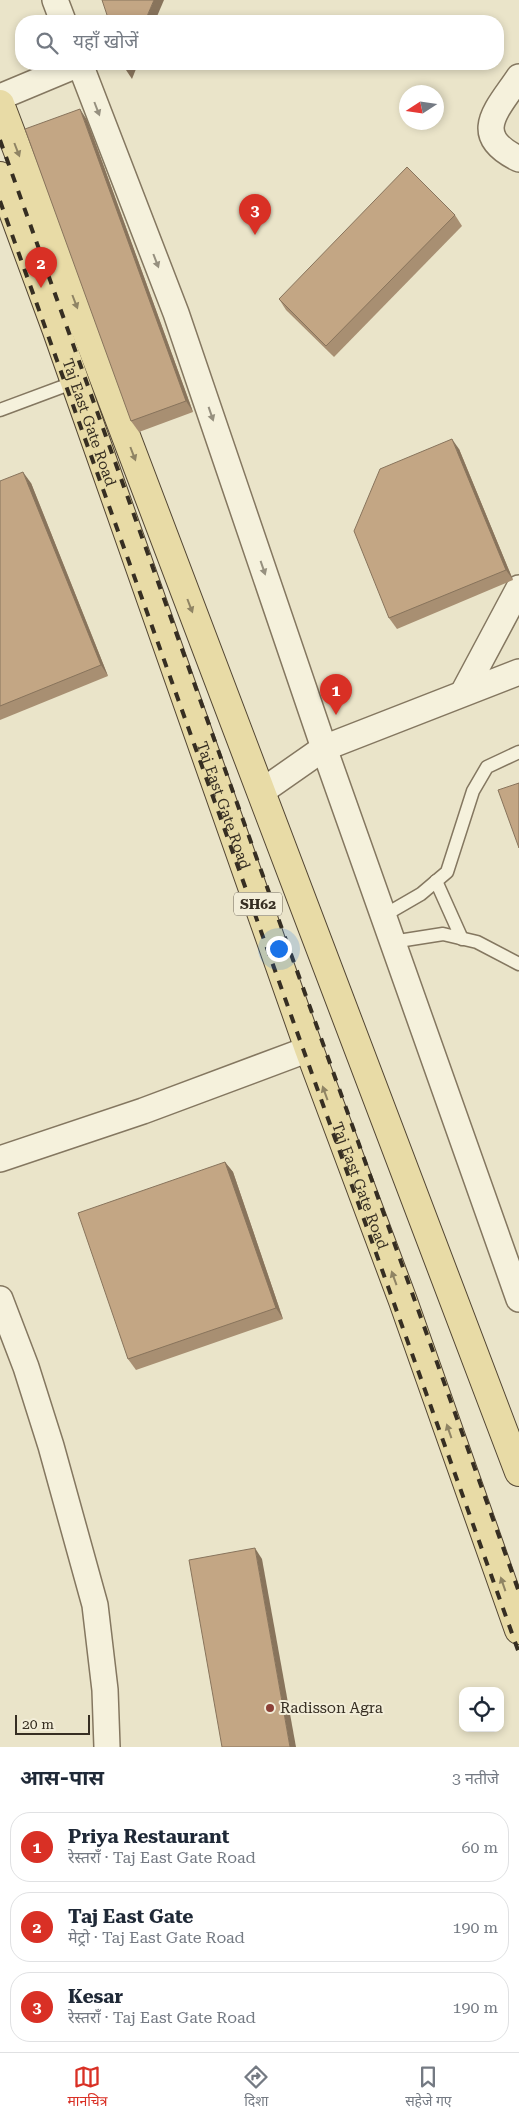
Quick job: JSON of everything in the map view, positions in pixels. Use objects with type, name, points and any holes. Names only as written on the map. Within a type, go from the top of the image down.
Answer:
[{"type":"main road","name":"SH62","points":[[0,104],[519,1472]]},
{"type":"main road","name":"Taj East Gate Road","points":[[0,176],[75,382],[309,1049],[403,1301],[519,1630]]},
{"type":"street","points":[[55,0],[61,15]]},
{"type":"street","points":[[0,97],[65,70]]},
{"type":"street","points":[[81,70],[176,313],[382,916],[519,1299]]},
{"type":"street","points":[[519,77],[490,124],[493,139],[497,145],[502,150],[519,159]]},
{"type":"street","points":[[463,694],[519,588]]},
{"type":"street","points":[[261,792],[324,748],[519,672]]},
{"type":"street","points":[[0,1159],[143,1111],[309,1049]]},
{"type":"street","points":[[0,1299],[26,1367],[95,1605],[105,1690],[107,1747]]},
{"type":"lane","points":[[0,410],[75,382]]},
{"type":"lane","points":[[382,916],[421,894],[447,872],[473,791],[486,767],[519,752]]},
{"type":"lane","points":[[436,881],[462,939]]},
{"type":"lane","points":[[392,942],[443,934],[477,942],[519,964]]},
{"type":"building","points":[[102,0],[154,0],[148,15],[107,15]]},
{"type":"building","points":[[80,109],[186,401],[131,421],[25,129]]},
{"type":"building","points":[[407,167],[455,215],[326,346],[279,299]]},
{"type":"building","points":[[452,439],[506,570],[389,618],[354,531],[380,469]]},
{"type":"building","points":[[23,472],[101,665],[0,706],[0,481]]},
{"type":"building","points":[[519,783],[519,848],[498,790]]},
{"type":"building","points":[[225,1162],[276,1308],[128,1359],[78,1213]]},
{"type":"building","points":[[255,1548],[290,1747],[222,1747],[189,1560]]},
{"type":"railway","points":[[0,140],[519,1592]]},
{"type":"railway","points":[[0,201],[519,1653]]},
{"type":"place","name":"Kesar","points":[[255,235]]},
{"type":"place","name":"Taj East Gate","points":[[41,288]]},
{"type":"place","name":"Priya Restaurant","points":[[336,715]]},
{"type":"place","name":"Radisson Agra","points":[[270,1708]]}]
